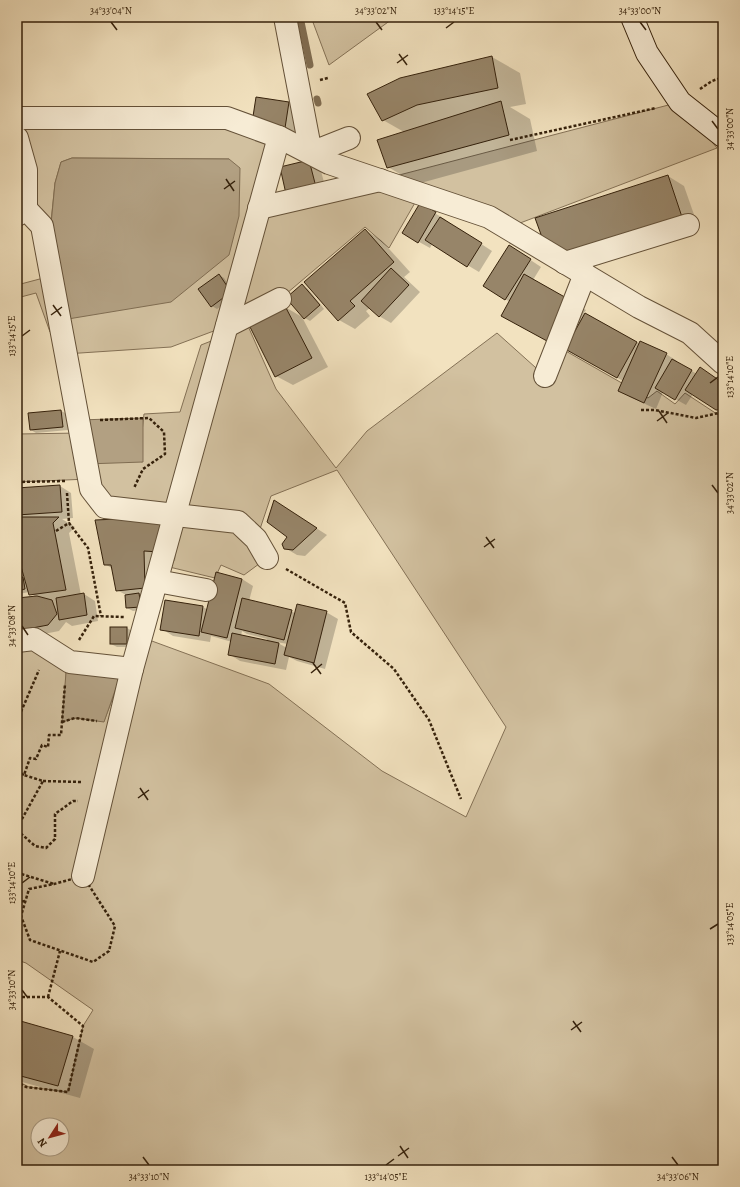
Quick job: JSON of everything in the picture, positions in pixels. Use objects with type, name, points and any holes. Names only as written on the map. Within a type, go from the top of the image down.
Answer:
[{"type":"street","points":[[286,17],[311,153]]},
{"type":"street","points":[[632,17],[647,53],[680,102],[723,136]]},
{"type":"street","points":[[17,118],[226,118],[279,137],[329,163],[489,217],[639,306],[690,333],[723,363]]},
{"type":"street","points":[[83,876],[132,669],[279,137]]},
{"type":"street","points":[[17,138],[26,170],[22,212],[42,226],[91,489],[105,507],[238,522],[256,539],[267,558]]},
{"type":"street","points":[[311,153],[348,138]]},
{"type":"street","points":[[259,208],[380,180]]},
{"type":"street","points":[[565,263],[688,225]]},
{"type":"street","points":[[545,376],[585,274]]},
{"type":"street","points":[[227,326],[280,299]]},
{"type":"street","points":[[156,581],[206,590]]},
{"type":"street","points":[[29,640],[70,662],[132,669]]},
{"type":"path","points":[[510,140],[680,102]]},
{"type":"path","points":[[641,410],[655,410],[696,418],[723,412]]},
{"type":"path","points":[[78,420],[149,418],[164,432],[165,454],[143,469],[133,490]]},
{"type":"path","points":[[17,482],[66,481],[69,523],[88,548],[101,616]]},
{"type":"path","points":[[56,531],[69,523]]},
{"type":"path","points":[[267,558],[345,603],[351,632],[394,669],[429,720],[461,799]]},
{"type":"path","points":[[24,775],[30,758],[36,759],[42,745],[48,748],[49,734],[61,735],[67,660],[94,616],[146,618]]},
{"type":"path","points":[[17,721],[29,640]]},
{"type":"path","points":[[17,771],[24,775],[43,781],[103,791]]},
{"type":"path","points":[[43,781],[17,829],[35,846],[46,848],[55,839],[55,814],[73,801],[103,791]]},
{"type":"path","points":[[17,818],[21,820]]},
{"type":"path","points":[[17,874],[18,873],[54,884]]},
{"type":"path","points":[[83,876],[115,926],[109,951],[93,962],[30,940],[21,916],[29,889],[83,876]]},
{"type":"path","points":[[17,902],[25,901]]},
{"type":"path","points":[[48,998],[60,951]]},
{"type":"path","points":[[17,997],[48,998],[83,1026],[68,1092],[26,1087],[17,1082]]},
{"type":"shaded area","points":[[311,17],[395,17],[329,65]]},
{"type":"shaded area","points":[[680,102],[717,148],[507,228],[420,194],[389,248],[365,227],[280,299],[244,317],[276,389],[336,468],[367,431],[497,333],[545,376],[557,346],[648,398],[657,391],[675,404],[685,393],[723,418],[723,1170],[17,1170],[17,1081],[29,1087],[68,1092],[83,1026],[93,1010],[26,963],[17,960],[17,641],[67,660],[63,722],[75,718],[104,721],[117,687],[141,637],[269,684],[382,771],[466,817],[506,727],[337,470],[271,496],[256,541],[267,558],[244,575],[221,565],[215,578],[161,565],[175,516],[105,507],[89,479],[17,482],[17,434],[80,433],[142,462],[142,432],[144,414],[180,412],[201,345],[224,336],[227,326],[171,347],[65,354],[60,303],[229,159],[72,158],[61,162],[55,183],[51,222],[42,226],[17,118],[227,118],[279,137],[260,207],[380,180]]},
{"type":"shaded area","points":[[72,158],[229,159],[240,168],[239,216],[229,255],[171,302],[68,319],[51,224],[55,183],[61,162]]},
{"type":"shaded area","points":[[51,276],[60,327],[50,332],[36,293],[17,298],[17,285]]},
{"type":"shaded area","points":[[143,418],[143,462],[86,464],[78,420]]},
{"type":"shaded area","points":[[67,660],[123,668],[104,722],[75,718],[62,722]]},
{"type":"building","points":[[492,56],[498,88],[417,105],[382,121],[367,94],[400,78]]},
{"type":"building","points":[[256,97],[289,102],[285,128],[252,123]]},
{"type":"building","points":[[501,101],[509,135],[387,168],[377,140]]},
{"type":"building","points":[[309,160],[316,187],[286,194],[280,167]]},
{"type":"building","points":[[668,175],[682,217],[565,255],[543,240],[535,218]]},
{"type":"building","points":[[420,203],[436,212],[418,243],[402,233]]},
{"type":"building","points":[[440,217],[482,243],[467,267],[425,240]]},
{"type":"building","points":[[365,229],[394,262],[350,301],[355,306],[338,321],[304,282]]},
{"type":"building","points":[[509,245],[531,259],[505,300],[483,286]]},
{"type":"building","points":[[391,268],[409,285],[379,317],[361,301]]},
{"type":"building","points":[[219,274],[231,292],[211,307],[198,289]]},
{"type":"building","points":[[524,274],[570,300],[547,341],[501,316]]},
{"type":"building","points":[[302,284],[320,305],[304,319],[286,298]]},
{"type":"building","points":[[285,306],[312,358],[275,377],[249,325]]},
{"type":"building","points":[[585,313],[637,342],[617,378],[565,349]]},
{"type":"building","points":[[640,341],[667,353],[644,403],[618,391]]},
{"type":"building","points":[[672,359],[692,370],[675,400],[655,388]]},
{"type":"building","points":[[700,367],[723,383],[723,409],[716,410],[685,390]]},
{"type":"building","points":[[61,410],[63,427],[30,430],[28,413]]},
{"type":"building","points":[[60,485],[62,512],[17,515],[17,488]]},
{"type":"building","points":[[274,500],[317,528],[293,550],[284,549],[282,544],[287,537],[267,522]]},
{"type":"building","points":[[17,517],[59,517],[53,523],[66,590],[29,595],[17,552]]},
{"type":"building","points":[[140,518],[163,522],[159,552],[144,551],[145,588],[116,591],[111,565],[104,565],[95,520]]},
{"type":"building","points":[[216,572],[242,579],[227,638],[201,632]]},
{"type":"building","points":[[23,577],[25,589],[17,591],[17,578]]},
{"type":"building","points":[[84,593],[87,615],[59,620],[56,598]]},
{"type":"building","points":[[139,593],[141,607],[126,608],[125,595]]},
{"type":"building","points":[[37,596],[52,600],[57,614],[48,625],[22,630],[17,598]]},
{"type":"building","points":[[242,598],[292,610],[284,640],[235,628]]},
{"type":"building","points":[[165,600],[203,606],[199,636],[160,630]]},
{"type":"building","points":[[297,604],[327,611],[314,663],[284,655]]},
{"type":"building","points":[[110,627],[127,627],[127,644],[110,644]]},
{"type":"building","points":[[232,633],[279,643],[275,664],[228,655]]},
{"type":"building","points":[[17,1020],[73,1036],[58,1086],[17,1075]]},
{"type":"waterway","points":[[300,17],[310,65]]},
{"type":"waterway","points":[[317,99],[318,103]]}]
